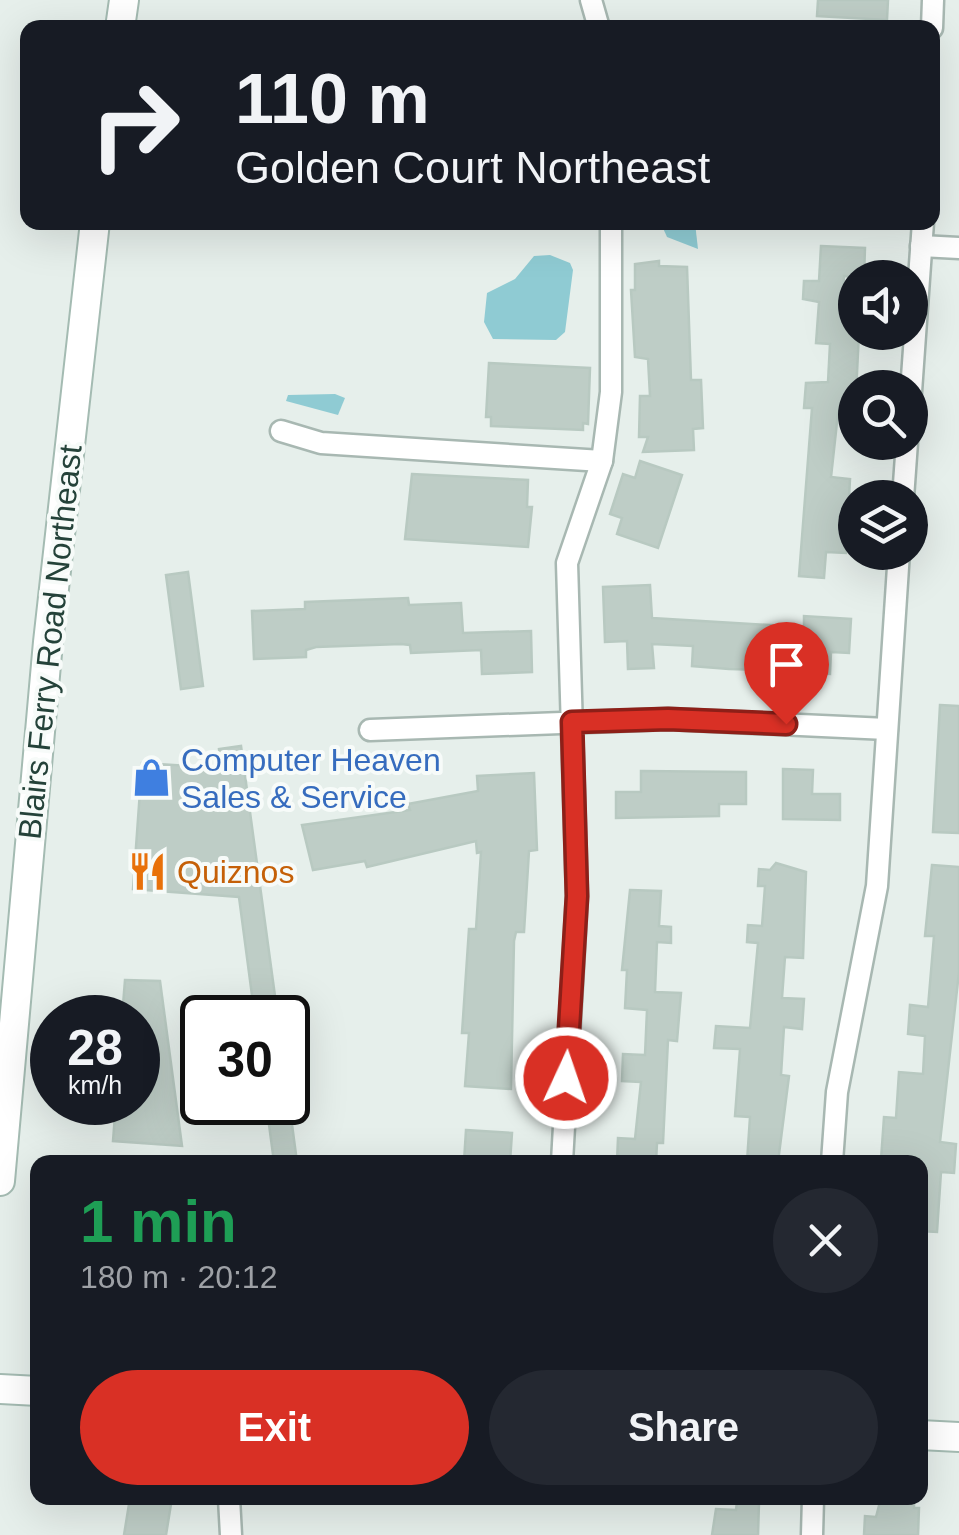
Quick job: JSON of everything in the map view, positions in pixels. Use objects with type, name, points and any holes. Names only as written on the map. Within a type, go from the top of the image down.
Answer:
[{"type":"main road","name":"Blairs Ferry Road Northeast","points":[[0,1181],[48,642],[94,230]]},
{"type":"main road","points":[[0,1389],[30,1391]]},
{"type":"main road","points":[[928,1435],[959,1436]]},
{"type":"street","points":[[562,1155],[577,896],[567,563],[602,461],[611,392],[612,230]]},
{"type":"street","points":[[913,370],[922,230]]},
{"type":"street","points":[[922,246],[959,248]]},
{"type":"street","points":[[281,431],[321,442],[602,461]]},
{"type":"street","points":[[832,1155],[837,1092],[877,886],[899,570]]},
{"type":"street","points":[[370,730],[668,719],[887,728]]},
{"type":"street","points":[[229,1505],[232,1535]]},
{"type":"street","points":[[812,1535],[813,1505]]},
{"type":"water","points":[[664,230],[696,230],[698,249],[667,237]]},
{"type":"water","points":[[550,255],[570,263],[573,270],[565,332],[556,340],[493,339],[484,322],[487,293],[515,279],[534,256]]},
{"type":"water","points":[[335,394],[345,398],[338,415],[286,401],[288,395]]},
{"type":"building","points":[[818,0],[888,0],[887,20],[817,16]]},
{"type":"building","points":[[821,246],[865,248],[865,260],[838,260],[838,350],[858,350],[857,370],[838,370],[831,477],[850,480],[838,480],[838,553],[826,552],[824,578],[799,576],[812,408],[804,408],[806,383],[828,382],[830,344],[816,343],[819,302],[803,299],[804,281],[819,281]]},
{"type":"building","points":[[659,261],[659,266],[687,267],[691,380],[701,380],[703,428],[693,429],[694,450],[643,452],[648,437],[639,437],[640,396],[650,396],[648,359],[635,357],[631,290],[635,290],[635,264]]},
{"type":"building","points":[[489,363],[590,368],[588,424],[583,423],[583,430],[491,426],[491,417],[486,417]]},
{"type":"building","points":[[640,461],[682,475],[658,548],[617,534],[622,518],[610,514],[623,474],[635,478]]},
{"type":"building","points":[[412,474],[528,480],[527,507],[532,507],[528,547],[405,539]]},
{"type":"building","points":[[188,572],[203,686],[181,689],[166,575]]},
{"type":"building","points":[[650,585],[652,618],[804,627],[804,616],[851,619],[849,653],[831,652],[830,674],[799,672],[800,652],[763,650],[762,670],[729,669],[692,666],[693,646],[652,644],[654,668],[628,669],[627,641],[605,642],[603,587]]},
{"type":"building","points":[[408,598],[409,605],[461,603],[463,633],[531,631],[532,672],[482,674],[481,650],[411,653],[410,645],[401,644],[316,647],[306,650],[306,657],[254,659],[252,611],[305,609],[305,602]]},
{"type":"building","points":[[940,705],[959,706],[959,833],[933,832]]},
{"type":"building","points":[[241,746],[275,995],[252,995],[239,897],[133,889],[142,763],[221,768],[219,749]]},
{"type":"building","points":[[783,769],[813,770],[812,794],[840,794],[840,820],[783,819]]},
{"type":"building","points":[[641,771],[746,772],[746,804],[719,804],[719,816],[616,818],[616,792],[641,792]]},
{"type":"building","points":[[534,773],[537,850],[529,851],[524,932],[516,932],[514,941],[511,1089],[465,1086],[469,1033],[462,1033],[469,929],[476,929],[481,852],[477,853],[476,841],[367,867],[365,861],[313,870],[302,825],[410,810],[408,804],[478,791],[477,776]]},
{"type":"building","points":[[776,863],[806,872],[803,958],[785,957],[782,998],[804,999],[802,1029],[784,1027],[781,1075],[789,1076],[779,1155],[747,1155],[750,1117],[735,1116],[740,1049],[714,1048],[716,1026],[750,1028],[758,943],[747,942],[748,925],[762,926],[765,886],[758,886],[759,869],[770,870]]},
{"type":"building","points":[[932,865],[959,867],[959,972],[940,1142],[956,1144],[954,1173],[941,1172],[937,1232],[928,1231],[928,1155],[881,1155],[884,1117],[896,1118],[899,1072],[923,1074],[925,1036],[908,1034],[910,1005],[928,1007],[934,936],[925,936]]},
{"type":"building","points":[[630,890],[661,891],[659,926],[671,927],[671,943],[657,942],[655,992],[681,993],[677,1041],[668,1040],[663,1143],[657,1143],[656,1155],[617,1155],[618,1138],[635,1139],[641,1082],[622,1081],[623,1054],[645,1055],[647,1010],[625,1008],[627,970],[622,970]]},
{"type":"building","points":[[125,980],[160,981],[182,1146],[113,1141],[114,1125],[160,1125],[160,995],[124,995]]},
{"type":"building","points":[[269,1125],[292,1125],[296,1155],[273,1155]]},
{"type":"building","points":[[466,1130],[512,1133],[510,1155],[464,1155]]},
{"type":"building","points":[[129,1505],[171,1505],[166,1535],[124,1535]]},
{"type":"building","points":[[737,1505],[759,1505],[758,1535],[712,1535],[716,1509],[736,1510]]},
{"type":"building","points":[[879,1505],[914,1505],[919,1508],[918,1535],[864,1535],[865,1516],[876,1517]]},
{"type":"place","name":"Computer Heaven Sales & Service","points":[[151,778]]},
{"type":"place","name":"Quiznos","points":[[147,872]]},
{"type":"route","points":[[566,1078],[577,896],[572,722],[668,719],[786,724]]}]
